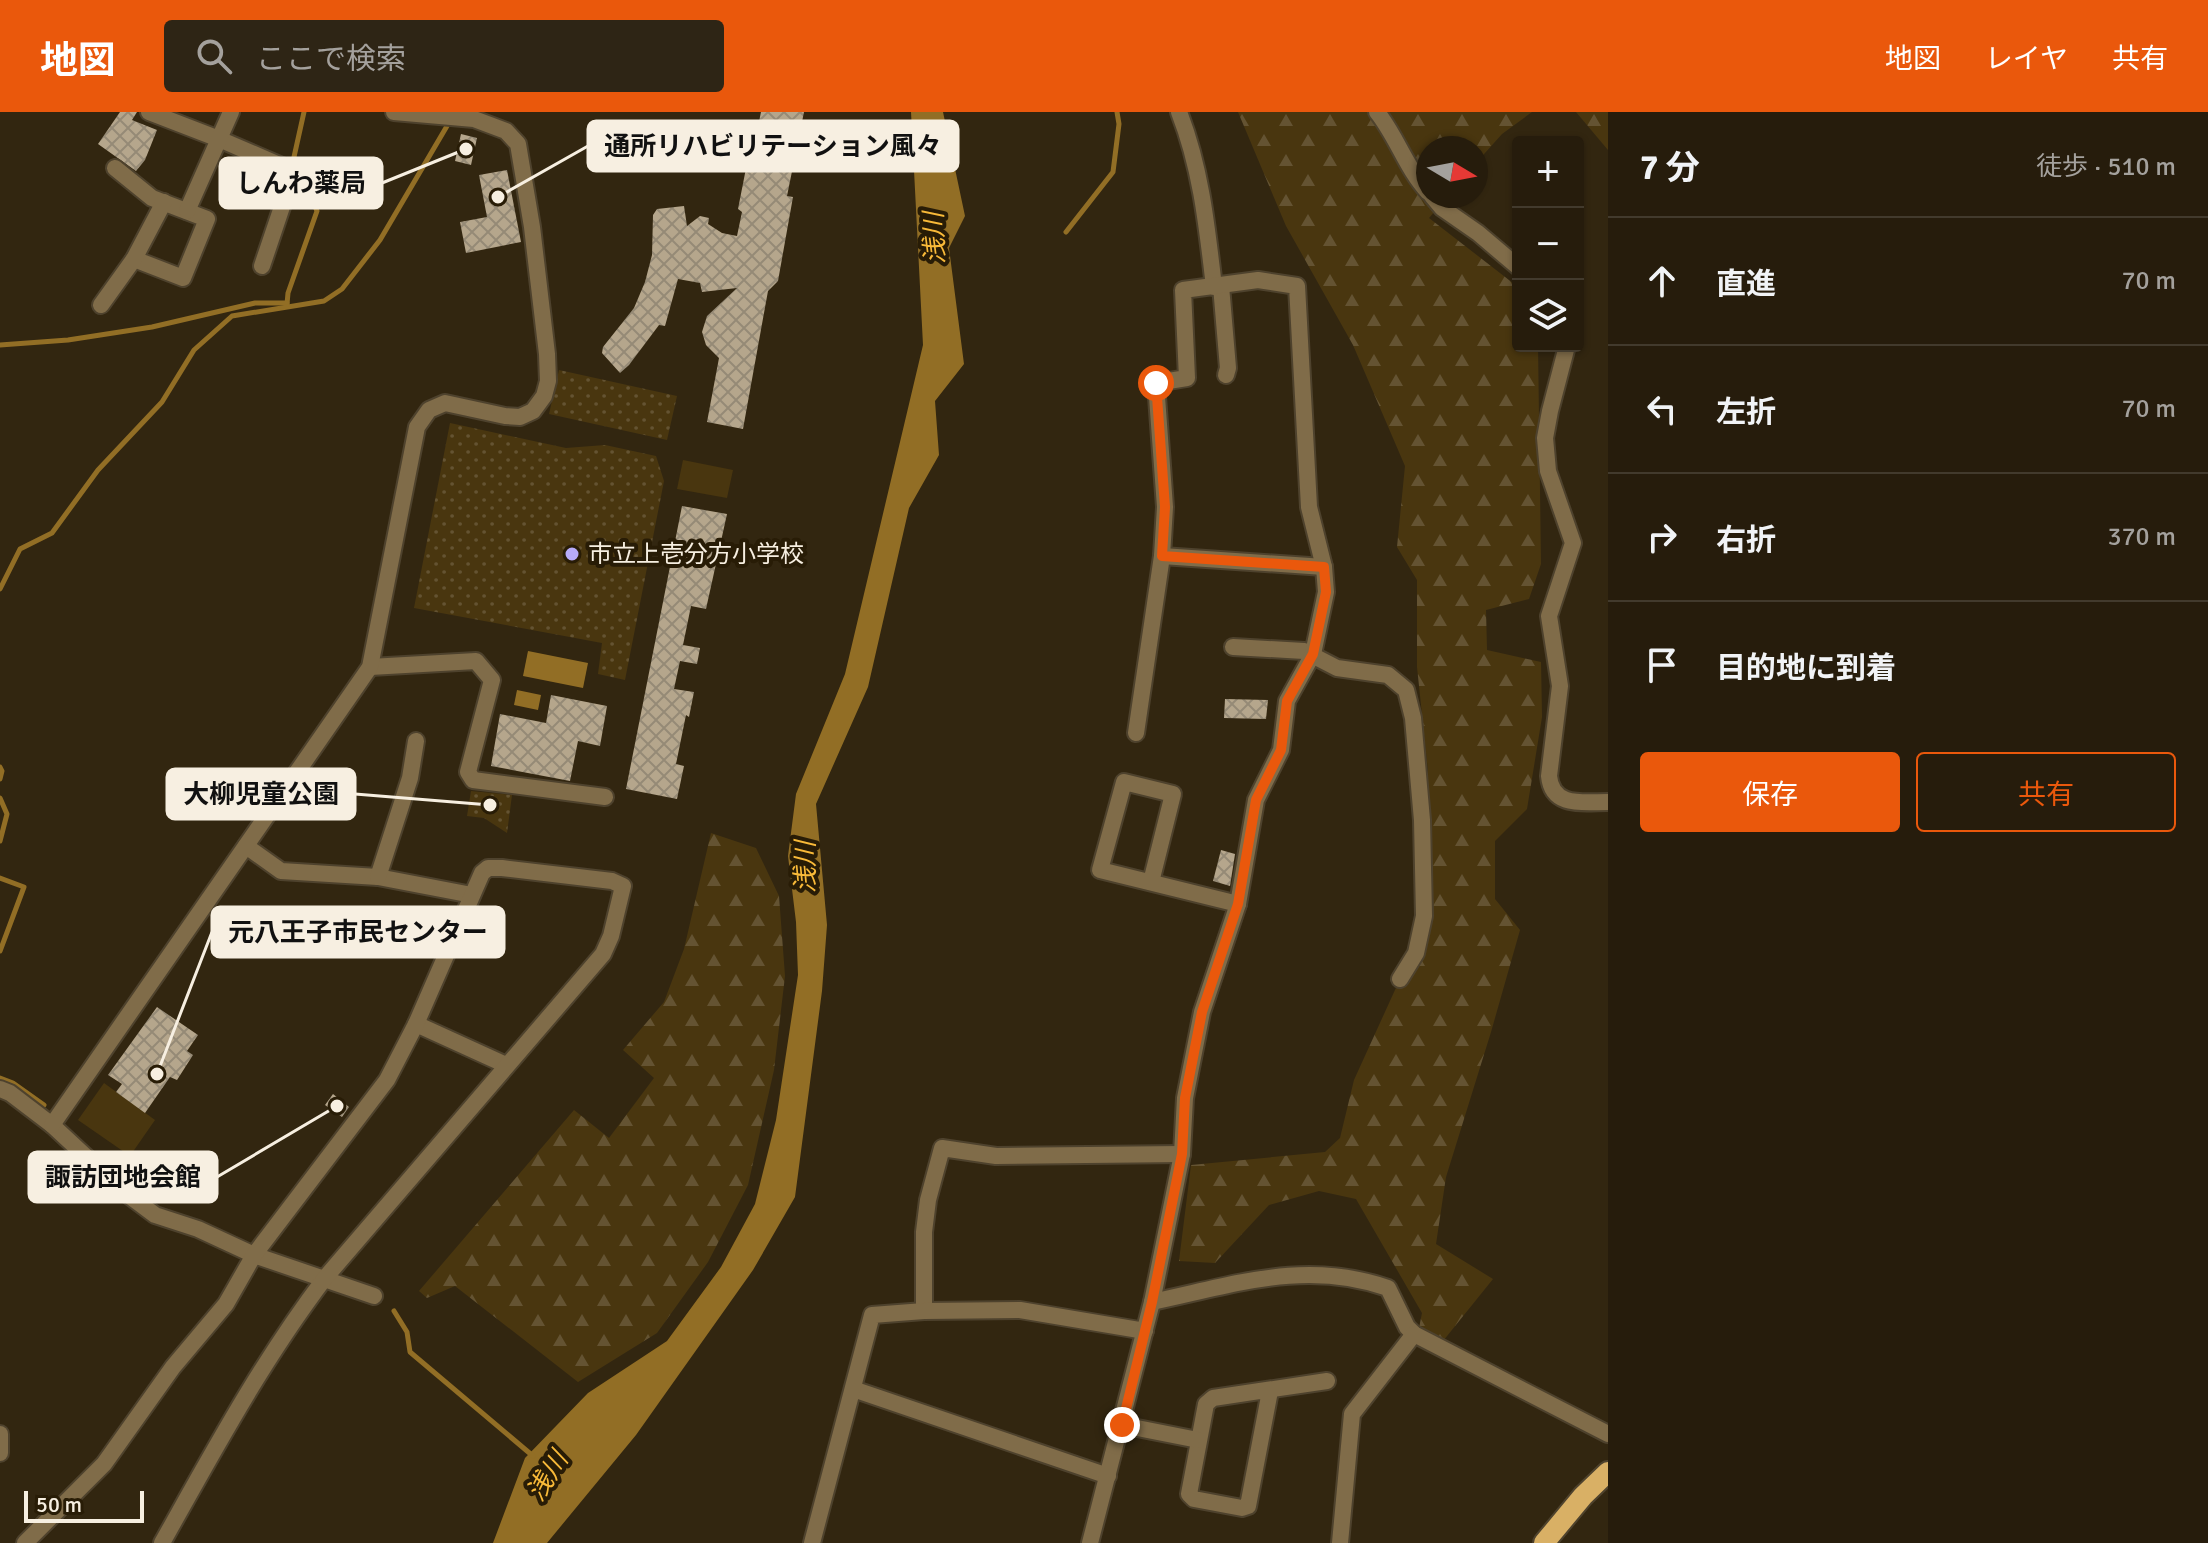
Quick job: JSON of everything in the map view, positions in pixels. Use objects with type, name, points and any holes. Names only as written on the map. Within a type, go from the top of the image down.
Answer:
[{"type":"main road","points":[[1544,1543],[1583,1496],[1608,1472]]},
{"type":"street","points":[[149,112],[284,167],[290,183],[262,266]]},
{"type":"street","points":[[187,211],[231,112]]},
{"type":"street","points":[[52,1125],[370,667],[417,427],[422,418],[429,410],[445,403],[520,417],[539,406],[548,381],[532,227],[518,144],[506,131],[474,119],[394,112]]},
{"type":"street","points":[[1179,112],[1192,145],[1208,231],[1228,368],[1226,375]]},
{"type":"street","points":[[1377,112],[1416,178]]},
{"type":"street","points":[[115,168],[152,198],[207,219],[183,278],[134,259]]},
{"type":"street","points":[[101,305],[134,259],[164,202]]},
{"type":"street","points":[[1442,208],[1512,262]]},
{"type":"street","points":[[1090,1543],[1152,1302],[1182,1154],[1185,1098],[1202,1012],[1238,904],[1256,800],[1281,750],[1287,701],[1313,654],[1326,592],[1324,567],[1309,507],[1297,286],[1258,280],[1183,290],[1187,378],[1156,383],[1165,507],[1162,556],[1136,733]]},
{"type":"street","points":[[1565,352],[1545,438],[1548,471],[1573,543],[1549,616],[1560,686],[1550,787],[1556,797],[1567,801],[1608,802]]},
{"type":"street","points":[[1162,556],[1324,567]]},
{"type":"street","points":[[1233,647],[1304,651],[1337,668],[1388,675],[1406,690],[1413,718],[1417,758],[1424,916],[1416,953],[1400,979]]},
{"type":"street","points":[[370,667],[476,661],[492,680],[468,772],[473,780],[605,797]]},
{"type":"street","points":[[378,877],[410,778],[416,741]]},
{"type":"street","points":[[1151,882],[1173,794],[1124,782],[1100,870],[1238,904]]},
{"type":"street","points":[[246,846],[281,871],[378,877],[472,895]]},
{"type":"street","points":[[25,1543],[104,1464],[173,1367],[226,1304],[254,1255],[387,1080],[416,1024],[482,873],[488,868],[612,881],[623,886],[611,936],[603,954],[325,1278],[290,1323],[162,1543]]},
{"type":"street","points":[[416,1024],[506,1065]]},
{"type":"street","points":[[0,1089],[10,1093],[52,1125],[123,1191],[155,1215],[198,1229],[254,1255],[374,1296]]},
{"type":"street","points":[[924,1311],[924,1232],[928,1200],[942,1148],[996,1156],[1182,1154]]},
{"type":"street","points":[[1152,1302],[1283,1274],[1321,1274],[1388,1288],[1407,1327],[1414,1334],[1608,1434]]},
{"type":"street","points":[[812,1543],[872,1315],[1020,1310],[1145,1331]]},
{"type":"street","points":[[1340,1543],[1352,1414],[1414,1334]]},
{"type":"street","points":[[1270,1391],[1248,1506],[1242,1508],[1194,1499],[1189,1494],[1206,1404],[1213,1398],[1327,1381]]},
{"type":"street","points":[[853,1389],[1108,1476]]},
{"type":"street","points":[[1122,1425],[1198,1440]]},
{"type":"street","points":[[0,1434],[0,1453]]},
{"type":"green space","points":[[1238,112],[1532,112],[1502,134],[1488,150],[1488,136],[1416,136],[1416,208],[1438,208],[1429,218],[1512,282],[1512,352],[1538,352],[1541,564],[1529,599],[1486,610],[1487,650],[1541,662],[1542,717],[1527,809],[1495,841],[1495,899],[1520,930],[1446,1177],[1436,1244],[1493,1279],[1443,1341],[1419,1328],[1422,1313],[1356,1199],[1319,1191],[1269,1205],[1215,1263],[1179,1261],[1191,1165],[1325,1152],[1340,1138],[1354,1080],[1400,979],[1416,953],[1422,820],[1428,771],[1417,667],[1417,580],[1397,547],[1405,466],[1353,345],[1286,226]]},
{"type":"green space","points":[[1576,112],[1608,112],[1608,150]]},
{"type":"green space","points":[[559,370],[677,396],[667,440],[549,414]]},
{"type":"green space","points":[[450,423],[566,448],[605,445],[656,456],[664,481],[625,680],[598,674],[602,643],[414,608]]},
{"type":"green space","points":[[683,460],[733,470],[727,498],[677,489]]},
{"type":"green space","points":[[471,791],[512,795],[507,833],[484,818],[467,816]]},
{"type":"green space","points":[[711,833],[756,848],[779,896],[785,976],[774,1070],[748,1185],[708,1262],[657,1333],[578,1382],[455,1286],[427,1298],[419,1291],[574,1110],[609,1138],[654,1078],[623,1050],[664,1002],[684,949]]},
{"type":"green space","points":[[104,1083],[155,1120],[130,1156],[78,1120]]},
{"type":"water","name":"浅川","points":[[911,112],[943,112],[965,216],[949,248],[964,364],[935,401],[939,455],[909,508],[868,687],[816,804],[827,925],[822,991],[795,1197],[753,1270],[636,1435],[547,1543],[493,1543],[525,1458],[588,1393],[667,1341],[721,1267],[755,1204],[776,1120],[798,975],[796,922],[788,856],[796,794],[845,674],[923,345]]},
{"type":"water","points":[[528,651],[588,663],[583,688],[523,676]]},
{"type":"water","points":[[517,690],[541,695],[538,710],[514,705]]},
{"type":"building","points":[[120,112],[137,112],[132,120],[157,130],[145,160],[136,171],[98,144]]},
{"type":"building","points":[[761,112],[804,112],[787,196],[793,197],[778,281],[768,291],[743,429],[707,422],[719,358],[706,345],[702,332],[707,316],[737,288],[702,292],[700,283],[678,279],[665,326],[659,325],[629,365],[620,373],[602,353],[603,347],[634,308],[645,282],[652,255],[653,215],[657,209],[684,206],[687,226],[700,216],[709,218],[708,224],[722,233],[737,236],[742,212],[738,209]]},
{"type":"building","points":[[461,134],[477,138],[471,165],[455,161]]},
{"type":"building","points":[[507,170],[521,242],[466,253],[460,222],[487,217],[479,175]]},
{"type":"building","points":[[682,506],[727,514],[706,609],[691,606],[683,645],[700,648],[697,664],[680,661],[674,689],[694,692],[676,764],[684,766],[677,799],[626,789]]},
{"type":"building","points":[[551,695],[607,706],[600,746],[578,741],[570,781],[491,766],[500,714],[546,723]]},
{"type":"building","points":[[1225,699],[1268,700],[1266,719],[1224,718]]},
{"type":"building","points":[[1221,850],[1235,854],[1230,886],[1213,881]]},
{"type":"building","points":[[157,1007],[198,1035],[187,1051],[193,1055],[177,1080],[170,1077],[145,1113],[116,1092],[122,1084],[108,1075]]},
{"type":"building","points":[[333,1094],[349,1107],[342,1117],[325,1105]]},
{"type":"waterway","points":[[287,304],[288,293],[317,211],[294,157],[304,112]]},
{"type":"waterway","points":[[1066,232],[1113,172],[1119,124],[1117,112]]},
{"type":"waterway","points":[[0,589],[20,549],[52,533],[98,470],[162,402],[194,350],[232,316],[324,301],[342,289],[380,240],[447,126]]},
{"type":"waterway","points":[[0,345],[68,340],[152,327],[255,303],[287,303]]},
{"type":"waterway","points":[[0,767],[0,779]]},
{"type":"waterway","points":[[0,798],[7,814],[0,841]]},
{"type":"waterway","points":[[0,878],[24,887],[0,951]]},
{"type":"waterway","points":[[0,1078],[13,1083],[44,1105]]},
{"type":"waterway","name":"浅川","points":[[394,1311],[407,1332],[410,1352],[533,1456]]},
{"type":"place","name":"しんわ薬局","points":[[466,149]]},
{"type":"place","name":"通所リハビリテーション風々","points":[[498,197]]},
{"type":"place","name":"市立上壱分方小学校","points":[[572,554]]},
{"type":"place","name":"大柳児童公園","points":[[490,805]]},
{"type":"place","name":"元八王子市民センター","points":[[157,1074]]},
{"type":"place","name":"諏訪団地会館","points":[[337,1106]]},
{"type":"route","points":[[1122,1425],[1152,1302],[1182,1154],[1185,1098],[1202,1012],[1238,904],[1256,800],[1281,750],[1287,701],[1313,654],[1326,592],[1324,567],[1162,556],[1165,507],[1156,383]]}]
